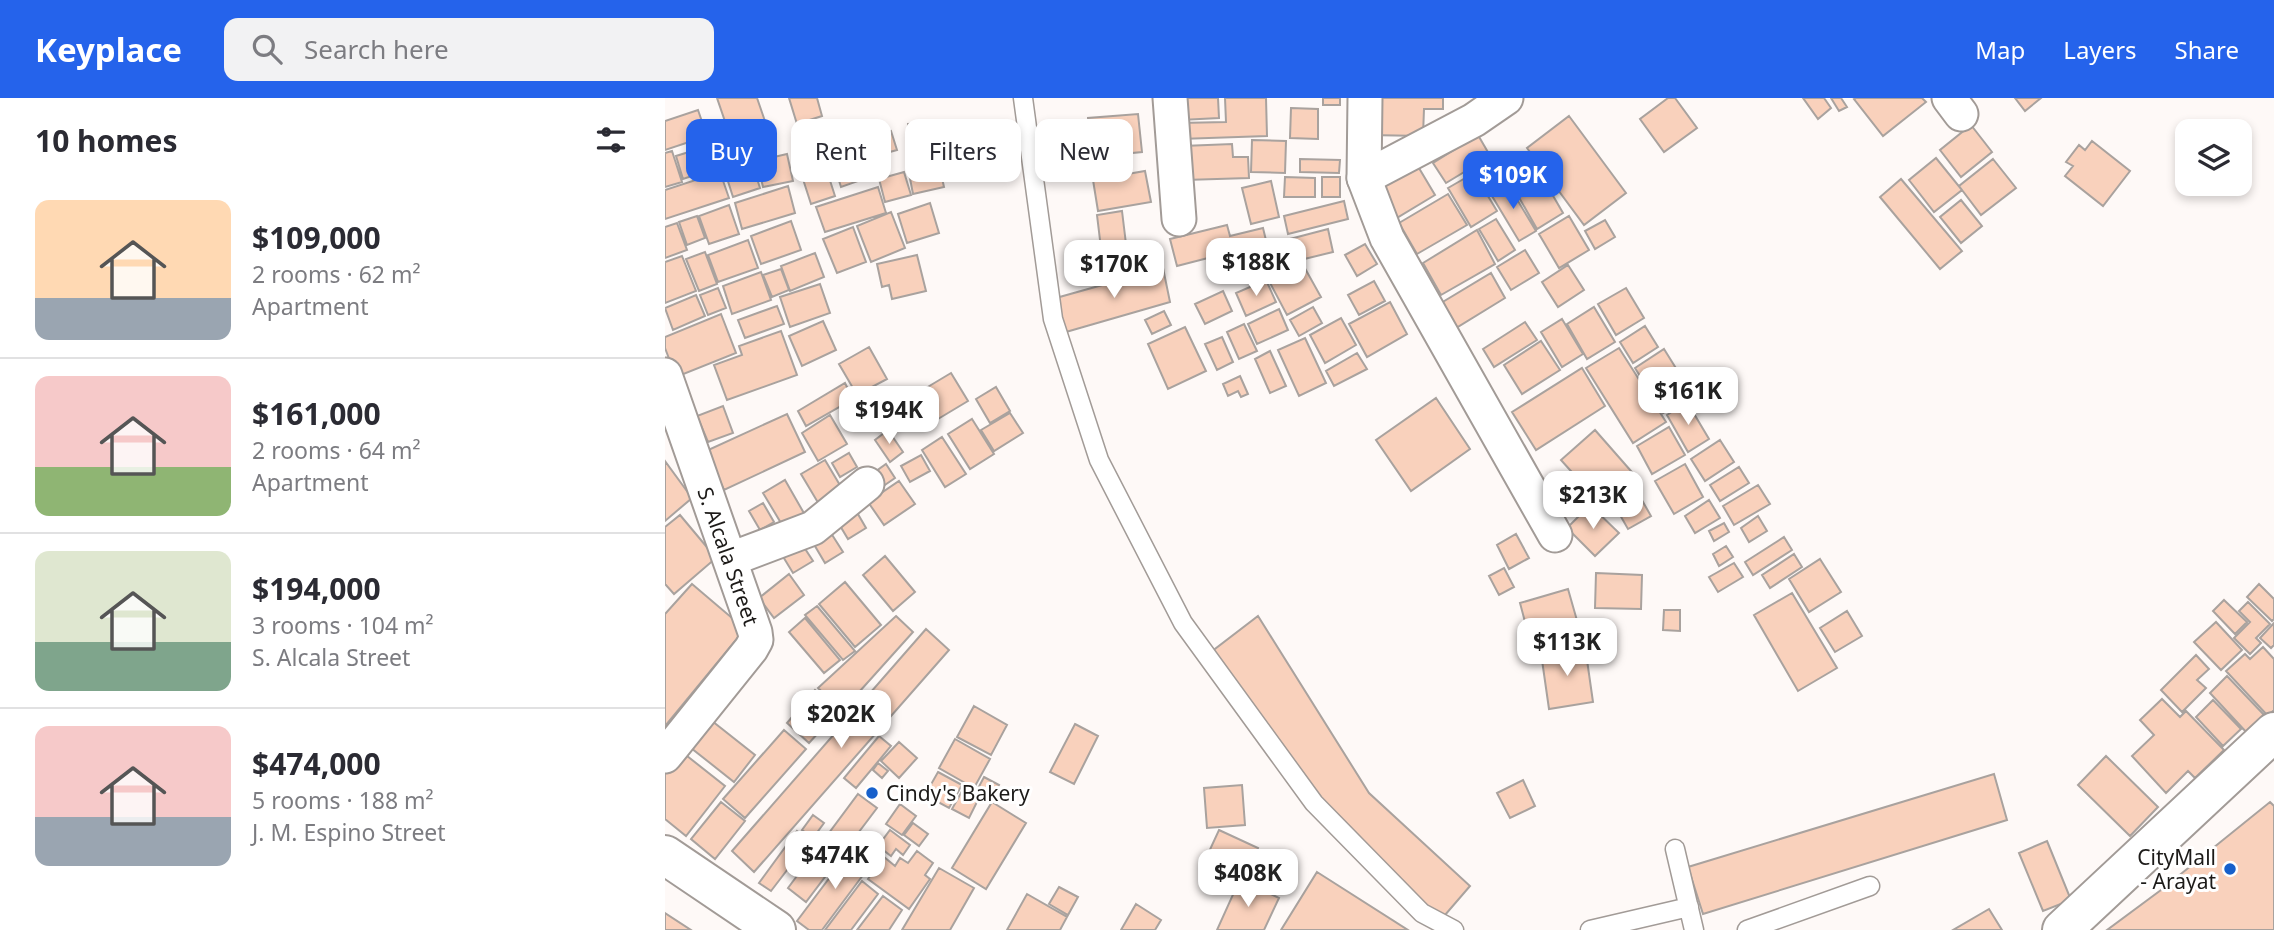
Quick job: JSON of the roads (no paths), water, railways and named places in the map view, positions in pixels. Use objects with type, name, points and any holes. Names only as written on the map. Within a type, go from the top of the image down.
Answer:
[{"type":"main road","points":[[2062,930],[2274,732]]},
{"type":"main road","points":[[665,855],[776,930]]},
{"type":"street","points":[[1170,98],[1179,219]]},
{"type":"street","points":[[1365,98],[1364,178],[1387,238],[1555,536]]},
{"type":"street","points":[[1364,178],[1474,120],[1506,98]]},
{"type":"street","name":"S. Alcala Street","points":[[665,375],[756,640],[665,756]]},
{"type":"street","points":[[730,559],[813,528],[867,484]]},
{"type":"lane","points":[[1023,98],[1053,319],[1099,460],[1183,624],[1314,803],[1422,913],[1454,930]]},
{"type":"lane","points":[[1675,849],[1694,930]]},
{"type":"lane","points":[[1747,930],[1870,886]]},
{"type":"lane","points":[[1590,930],[1689,907]]},
{"type":"place","name":"Cindy's Bakery","points":[[872,793]]},
{"type":"place","name":"CityMall - Arayat","points":[[2230,869]]}]
